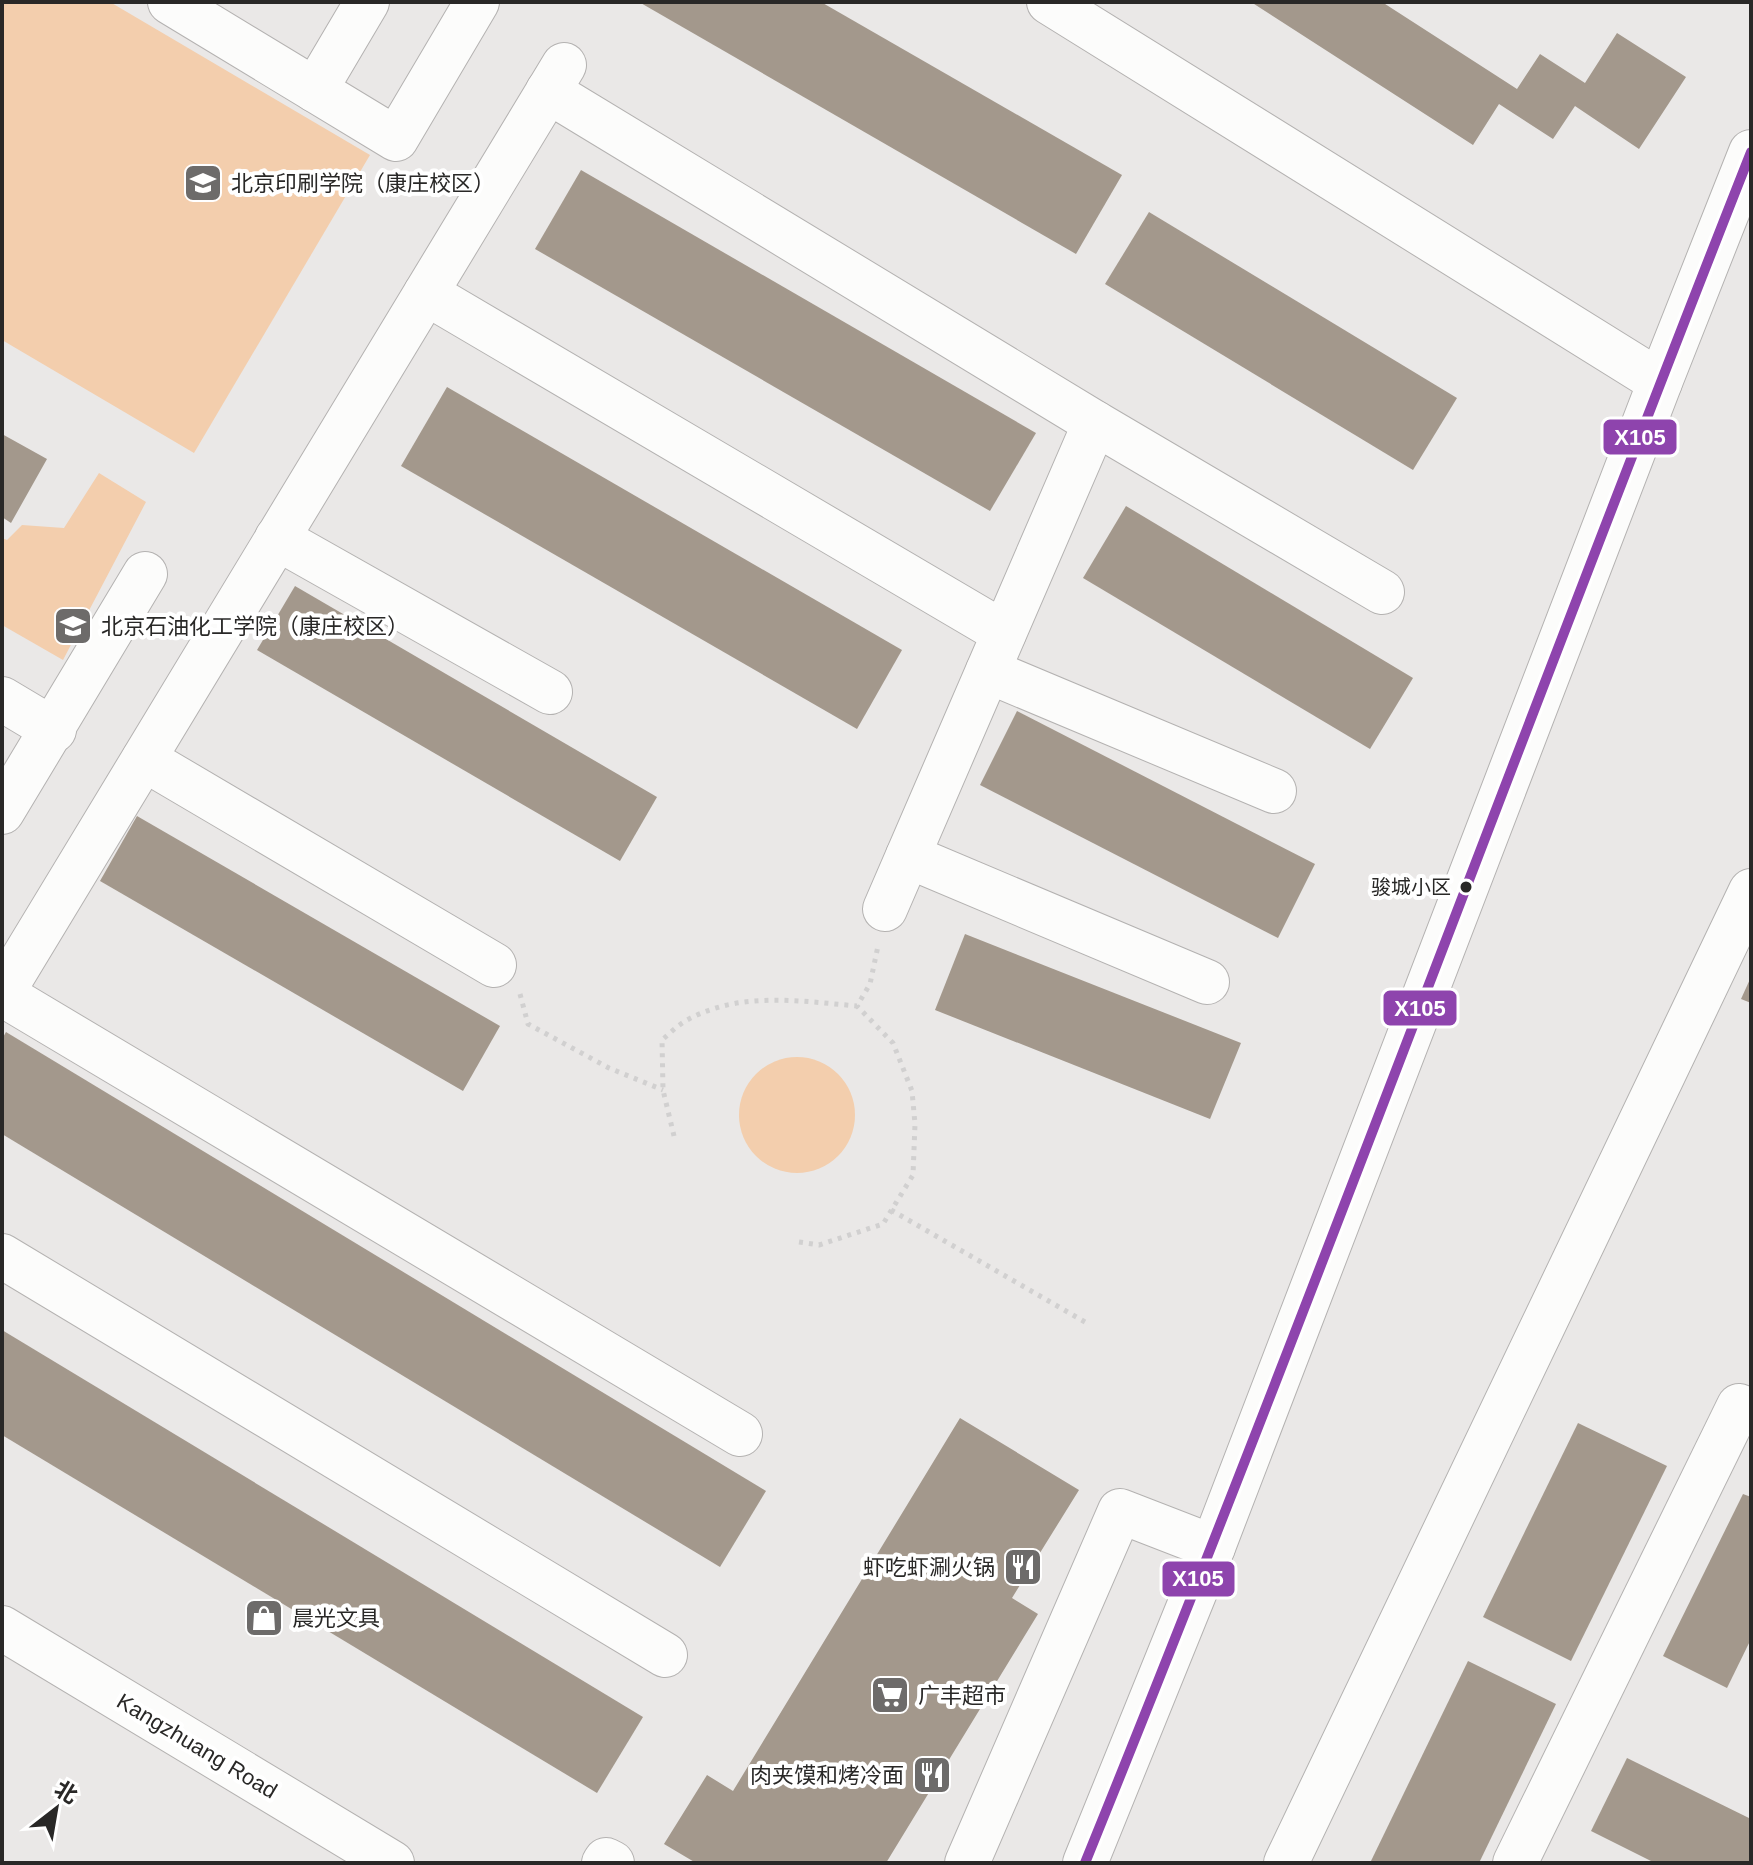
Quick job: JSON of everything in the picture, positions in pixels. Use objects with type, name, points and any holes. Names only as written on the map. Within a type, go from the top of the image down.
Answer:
[{"type":"street","points":[[170,2],[396,139],[477,2]]},
{"type":"street","points":[[315,90],[367,2]]},
{"type":"street","points":[[1049,2],[1660,382]]},
{"type":"street","points":[[740,1434],[2,993],[556,78],[1095,423],[1382,592]]},
{"type":"street","points":[[1085,1863],[1213,1547],[1751,152]]},
{"type":"street","points":[[426,293],[996,652],[1274,791]]},
{"type":"street","points":[[885,909],[1095,423]]},
{"type":"street","points":[[277,538],[550,692]]},
{"type":"street","points":[[2,812],[145,574]]},
{"type":"street","points":[[2,699],[54,730]]},
{"type":"street","points":[[144,759],[494,965]]},
{"type":"street","points":[[908,856],[1207,982]]},
{"type":"street","points":[[1286,1863],[1751,891]]},
{"type":"street","points":[[2,1256],[665,1655]]},
{"type":"street","points":[[1515,1863],[1747,1403]]},
{"type":"street","points":[[967,1863],[1120,1511],[1213,1547]]},
{"type":"street","name":"Kangzhuang Road","points":[[2,1628],[392,1863]]},
{"type":"street","points":[[604,1863],[606,1860],[612,1863]]},
{"type":"path","points":[[857,1006],[870,984],[885,909]]},
{"type":"path","points":[[494,965],[517,984],[528,1024],[609,1068],[663,1090]]},
{"type":"path","points":[[674,1136],[663,1090],[662,1040],[686,1020],[733,1002],[782,999],[857,1006],[893,1043],[912,1091],[915,1124],[913,1175],[883,1224],[819,1245],[799,1242]]},
{"type":"path","points":[[891,1210],[1085,1322]]},
{"type":"shaded area","name":"北京印刷学院（康庄校区）","points":[[2,2],[110,2],[370,155],[194,453],[2,340]]},
{"type":"shaded area","points":[[99,473],[146,502],[63,660],[2,625],[2,538],[7,540],[22,525],[64,528]]},
{"type":"shaded area","points":[[797,1057],[819,1061],[838,1074],[851,1093],[855,1115],[851,1137],[838,1156],[819,1169],[797,1173],[775,1169],[756,1156],[743,1137],[739,1115],[743,1093],[756,1074],[775,1061]]},
{"type":"building","points":[[639,2],[821,2],[1122,175],[1076,254]]},
{"type":"building","points":[[1251,2],[1382,2],[1517,89],[1540,54],[1585,83],[1617,33],[1686,77],[1639,149],[1575,106],[1553,139],[1499,104],[1473,145]]},
{"type":"building","points":[[581,170],[1036,433],[990,511],[535,249]]},
{"type":"building","points":[[1149,212],[1457,398],[1413,470],[1105,284]]},
{"type":"building","points":[[447,387],[902,650],[857,729],[401,466]]},
{"type":"building","points":[[2,434],[47,459],[11,523],[2,517]]},
{"type":"building","points":[[1126,506],[1413,678],[1370,749],[1083,578]]},
{"type":"building","points":[[295,586],[657,797],[620,861],[257,650]]},
{"type":"building","points":[[1017,711],[1315,864],[1278,938],[980,785]]},
{"type":"building","points":[[137,816],[500,1026],[463,1091],[100,881]]},
{"type":"building","points":[[965,934],[1241,1043],[1210,1119],[935,1010]]},
{"type":"building","points":[[1751,977],[1751,1003],[1741,999]]},
{"type":"building","points":[[6,1032],[766,1491],[720,1567],[2,1134],[2,1039]]},
{"type":"building","points":[[2,1330],[643,1717],[597,1793],[2,1435]]},
{"type":"building","name":"广丰超市","points":[[960,1418],[1079,1490],[1012,1598],[1038,1614],[886,1863],[696,1863],[664,1844],[707,1775],[733,1791]]},
{"type":"building","points":[[1578,1423],[1667,1466],[1571,1661],[1483,1617]]},
{"type":"building","points":[[1743,1494],[1751,1497],[1751,1639],[1727,1688],[1663,1656]]},
{"type":"building","points":[[1468,1661],[1556,1704],[1479,1863],[1370,1863]]},
{"type":"building","points":[[1627,1758],[1751,1819],[1751,1863],[1655,1863],[1591,1831]]},
{"type":"transit line","name":"X105","points":[[1085,1863],[1254,1436],[1751,152]]},
{"type":"place","name":"北京印刷学院（康庄校区）","points":[[203,183]]},
{"type":"place","name":"北京石油化工学院（康庄校区）","points":[[73,626]]},
{"type":"place","name":"骏城小区","points":[[1466,887]]},
{"type":"place","name":"虾吃虾涮火锅","points":[[1023,1567]]},
{"type":"place","name":"晨光文具","points":[[264,1618]]},
{"type":"place","name":"广丰超市","points":[[890,1695]]},
{"type":"place","name":"肉夹馍和烤冷面","points":[[932,1775]]}]
